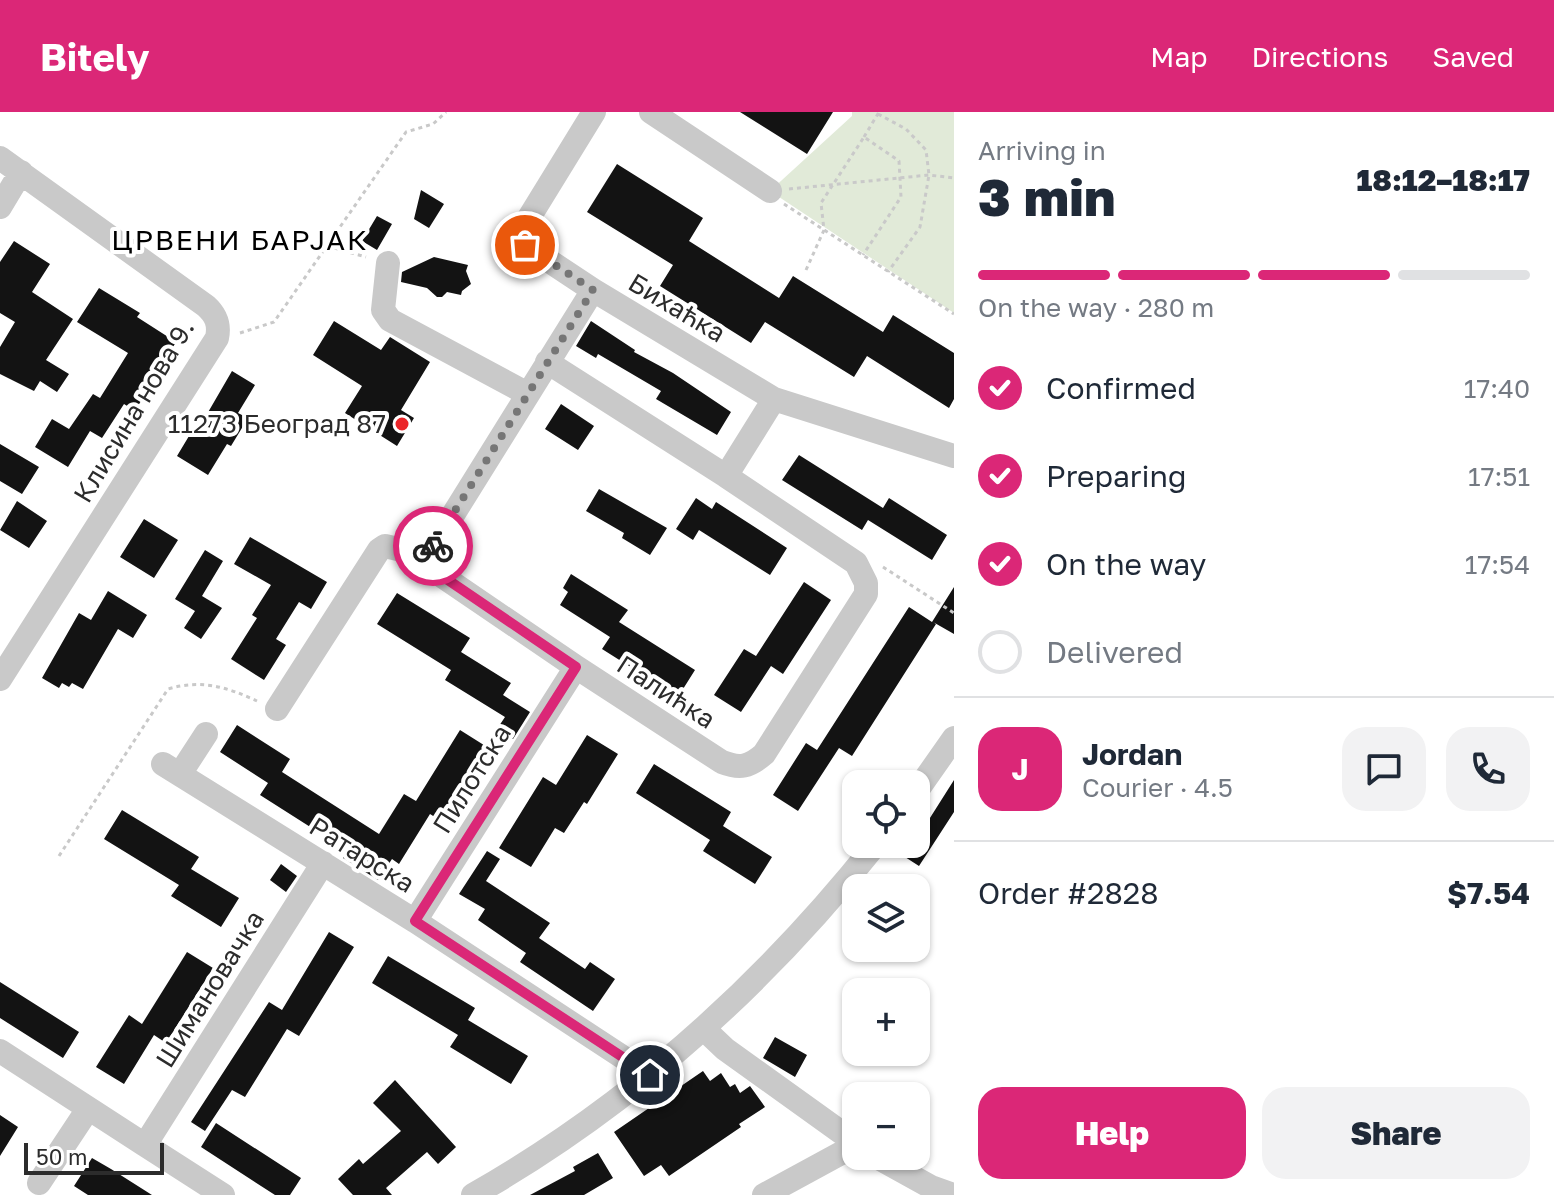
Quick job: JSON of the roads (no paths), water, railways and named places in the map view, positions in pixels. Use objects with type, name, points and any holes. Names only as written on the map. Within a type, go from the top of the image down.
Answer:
[{"type":"street","name":"Бихаћка","points":[[594,112],[519,234],[525,245],[593,290],[774,399],[954,456]]},
{"type":"street","points":[[651,112],[770,191]]},
{"type":"street","name":"Клисина нова 9.","points":[[0,158],[206,306],[213,312],[219,329],[217,338],[0,679]]},
{"type":"street","points":[[0,207],[21,172]]},
{"type":"street","points":[[388,263],[383,310],[390,320],[528,394]]},
{"type":"street","points":[[423,563],[593,290]]},
{"type":"street","name":"Палићка","points":[[277,709],[379,550],[385,546],[423,563],[722,762],[745,767],[764,754],[866,594],[866,583],[856,563],[547,362]]},
{"type":"street","points":[[726,476],[774,399]]},
{"type":"street","name":"Пилотска","points":[[415,921],[576,667]]},
{"type":"street","name":"Ратарска","points":[[206,734],[172,769],[415,921],[650,1075]]},
{"type":"street","points":[[930,772],[954,738]]},
{"type":"street","points":[[473,1195],[564,1138],[705,1030],[813,922],[865,858]]},
{"type":"street","name":"Шимановачка","points":[[145,1145],[323,863]]},
{"type":"street","points":[[705,1030],[725,1049],[842,1134]]},
{"type":"street","points":[[0,1051],[223,1195]]},
{"type":"street","points":[[39,1183],[88,1109]]},
{"type":"street","points":[[764,1195],[842,1152]]},
{"type":"street","points":[[900,1170],[953,1195]]},
{"type":"place","name":"11273 Београд 87","points":[[402,424]]},
{"type":"district","name":"ЦРВЕНИ БАРЈАК","points":[[240,240]]}]
